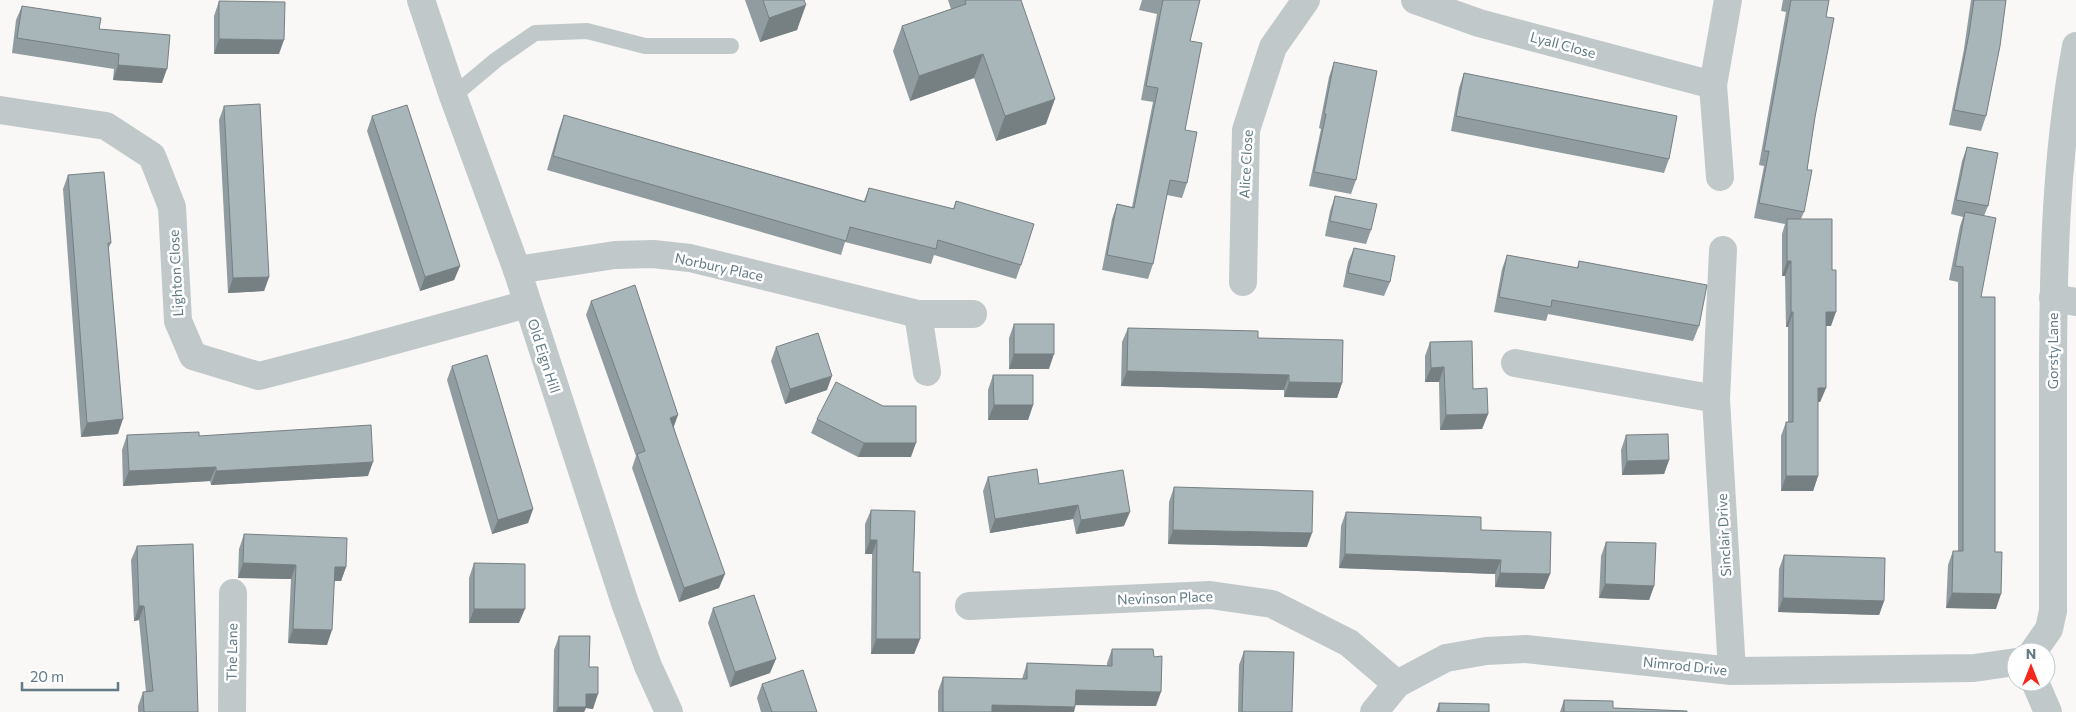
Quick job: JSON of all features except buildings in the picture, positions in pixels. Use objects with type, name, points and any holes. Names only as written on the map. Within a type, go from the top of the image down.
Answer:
[{"type":"street","name":"Old Eign Hill","points":[[421,0],[453,96],[517,270],[625,603],[648,666],[669,712]]},
{"type":"street","name":"Alice Close","points":[[1243,282],[1246,130],[1273,47],[1306,0]]},
{"type":"street","name":"Lyall Close","points":[[1415,0],[1479,23],[1713,85]]},
{"type":"street","points":[[1720,177],[1713,85],[1728,0]]},
{"type":"street","name":"Gorsty Lane","points":[[2039,642],[2049,629],[2053,611],[2065,300],[2057,194],[2068,89],[2076,46]]},
{"type":"street","name":"Lighton Close","points":[[0,110],[106,126],[152,156],[172,207],[178,321],[193,356],[259,376],[527,304]]},
{"type":"street","name":"Sinclair Drive","points":[[1723,250],[1716,399],[1732,671]]},
{"type":"street","name":"Norbury Place","points":[[517,270],[615,255],[653,254],[690,258],[918,314],[973,314]]},
{"type":"street","points":[[918,314],[927,372]]},
{"type":"street","points":[[1515,363],[1716,399]]},
{"type":"street","name":"The Lane","points":[[232,712],[233,593]]},
{"type":"street","name":"Nevinson Place","points":[[969,606],[1210,595],[1272,604],[1349,642],[1397,684]]},
{"type":"street","name":"Nimrod Drive","points":[[1374,712],[1397,684],[1446,658],[1486,651],[1526,649],[1732,671],[1974,668],[2006,663]]},
{"type":"street","points":[[2039,692],[2048,712]]},
{"type":"lane","points":[[453,96],[496,60],[535,33],[587,31],[646,46],[731,46]]}]
